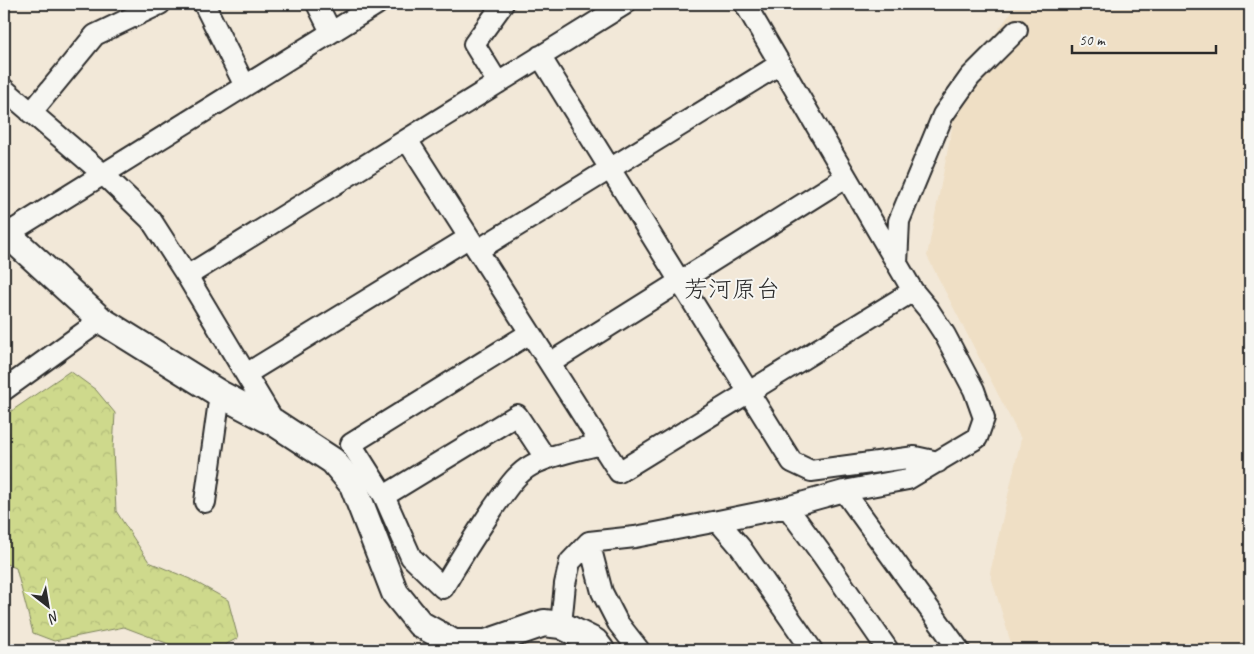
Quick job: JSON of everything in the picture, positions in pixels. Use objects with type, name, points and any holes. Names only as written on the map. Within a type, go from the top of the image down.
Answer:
[{"type":"street","points":[[31,113],[95,35],[160,4]]},
{"type":"street","points":[[204,4],[244,86]]},
{"type":"street","points":[[316,4],[331,32]]},
{"type":"street","points":[[377,4],[5,232],[101,320],[220,394],[275,423],[333,461],[352,485],[395,592],[420,624],[454,644],[486,643],[544,623],[562,624],[595,642],[601,650]]},
{"type":"street","points":[[498,83],[474,44],[503,4]]},
{"type":"street","points":[[188,276],[625,4]]},
{"type":"street","points":[[562,624],[565,584],[570,562],[589,542],[636,537],[718,521],[786,507],[844,491],[908,479],[977,438],[984,418],[974,390],[945,335],[928,308],[913,291],[745,4]]},
{"type":"street","points":[[897,264],[900,221],[943,115],[970,77],[1017,30]]},
{"type":"street","points":[[540,56],[792,462],[812,471],[915,457],[938,462]]},
{"type":"street","points":[[246,374],[610,168],[780,64]]},
{"type":"street","points":[[4,89],[102,174],[151,220],[188,276],[275,423]]},
{"type":"street","points":[[407,140],[469,247],[530,333],[619,472],[913,291]]},
{"type":"street","points":[[550,363],[846,177]]},
{"type":"street","points":[[6,385],[101,320]]},
{"type":"street","points":[[338,467],[351,444],[530,333]]},
{"type":"street","points":[[205,502],[220,394]]},
{"type":"street","points":[[384,496],[517,415],[546,459]]},
{"type":"street","points":[[351,444],[384,496],[411,557],[443,588],[469,544],[522,471],[532,464],[546,459],[601,444]]},
{"type":"street","points":[[844,491],[959,650]]},
{"type":"street","points":[[786,507],[823,556],[888,650]]},
{"type":"street","points":[[718,521],[741,548],[812,650]]},
{"type":"street","points":[[589,542],[602,592],[618,623],[639,650]]},
{"type":"shaded area","points":[[1017,4],[1250,4],[1250,650],[1013,650],[990,573],[1021,439],[927,256],[961,82]]},
{"type":"green space","points":[[70,371],[96,390],[115,413],[113,449],[116,511],[149,562],[190,579],[228,600],[238,638],[215,650],[182,649],[124,627],[54,641],[33,633],[16,568],[4,563],[4,416]]},
{"type":"district","name":"芳河原台","points":[[732,289]]}]
